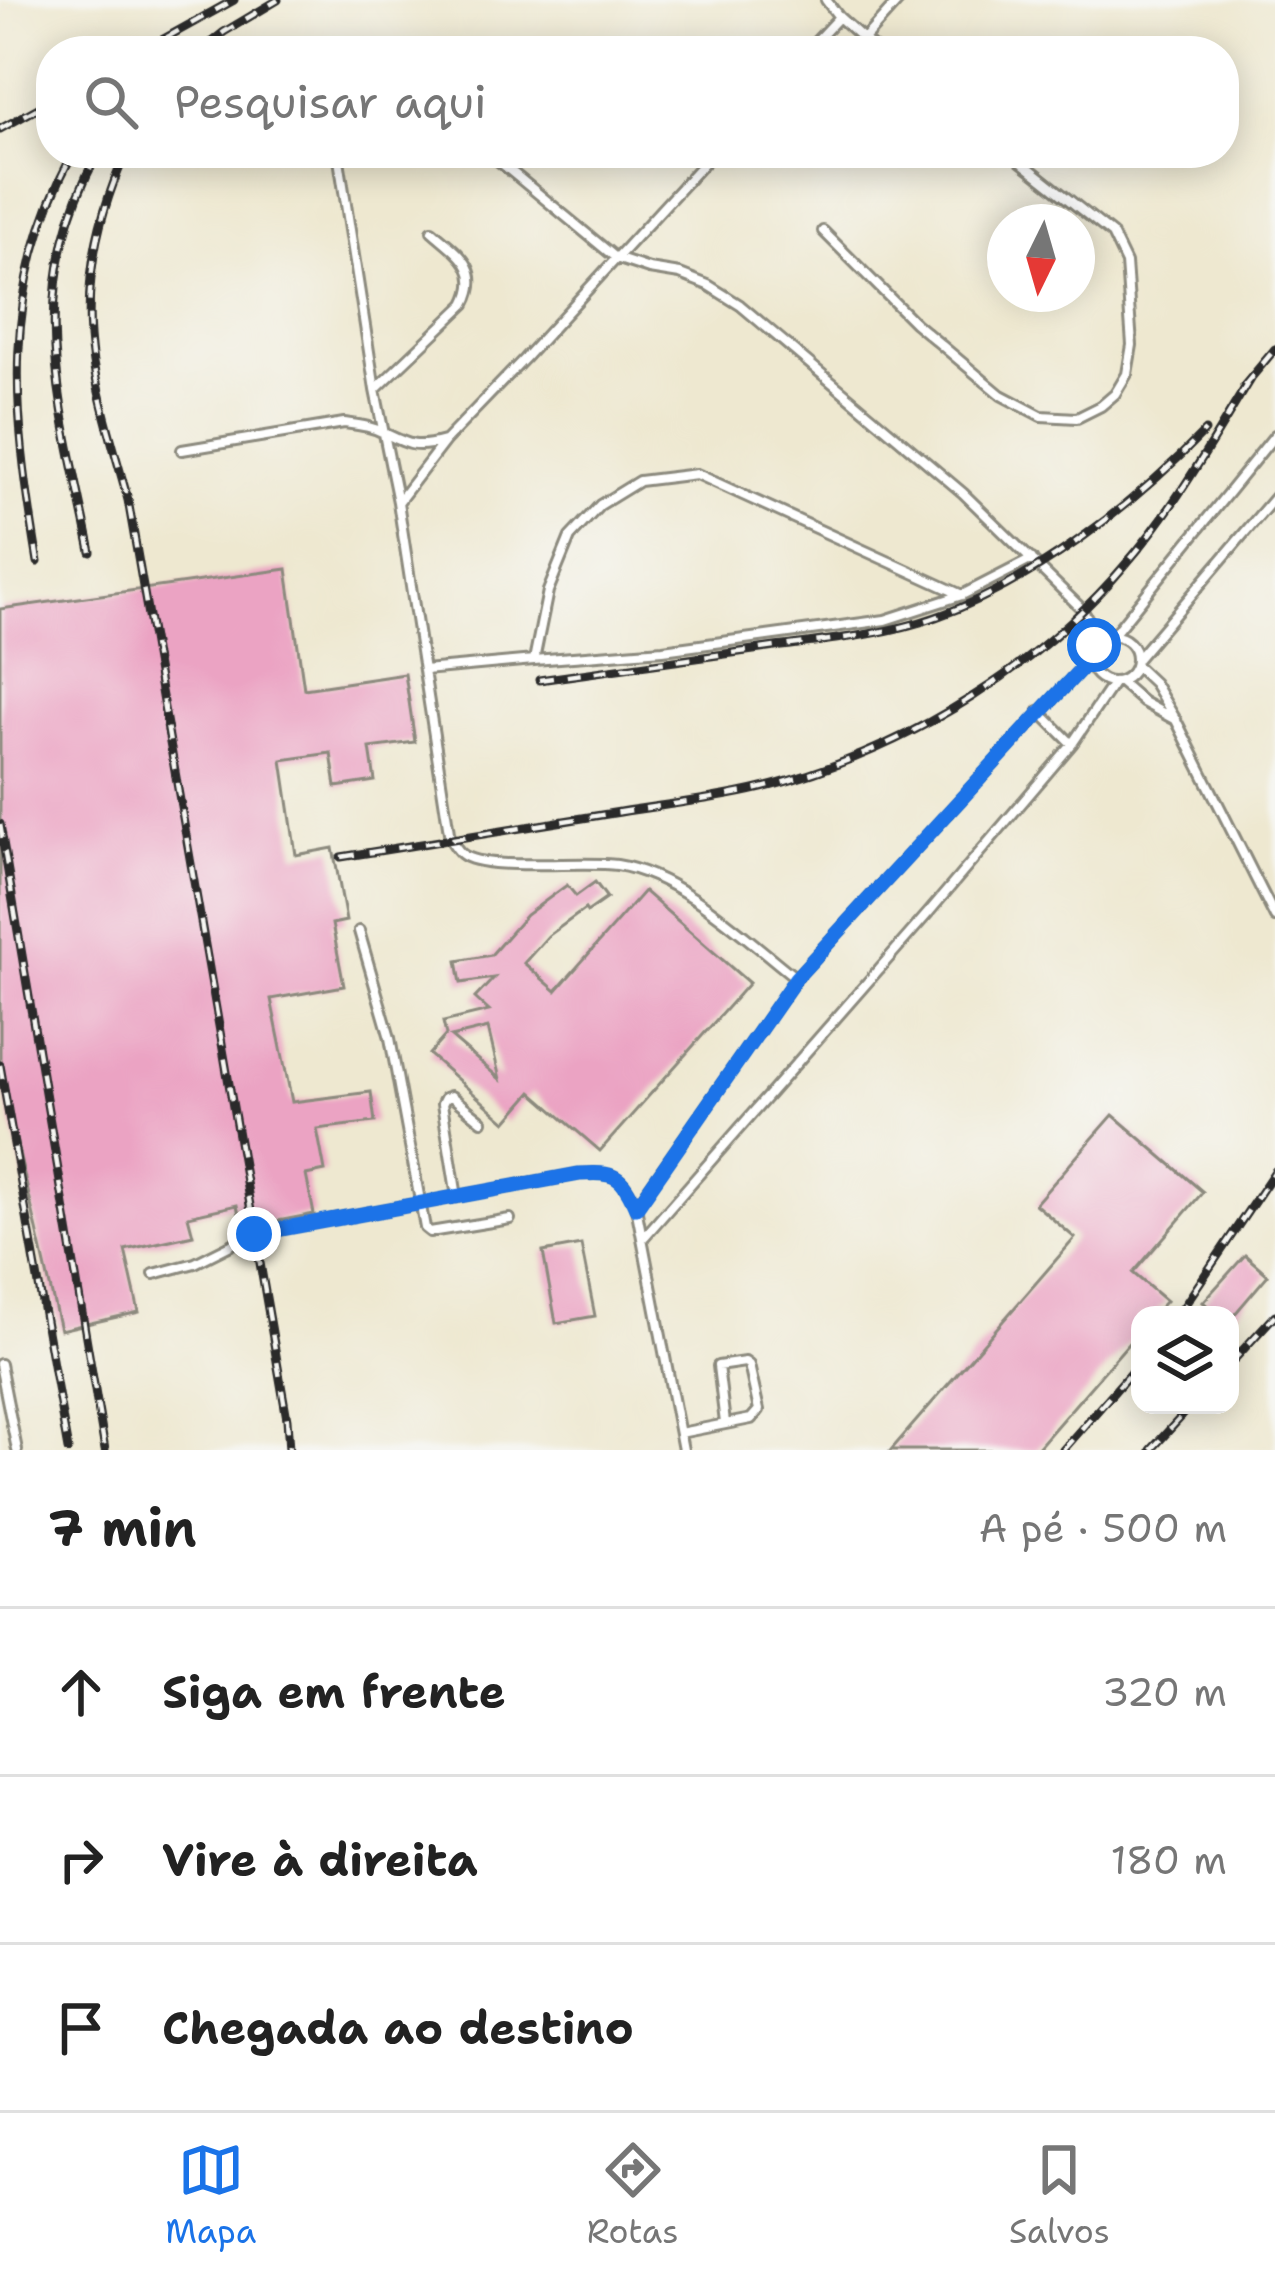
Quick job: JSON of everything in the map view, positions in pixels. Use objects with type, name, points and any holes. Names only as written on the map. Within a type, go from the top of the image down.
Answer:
[{"type":"lane","points":[[826,0],[859,36]]},
{"type":"lane","points":[[867,36],[899,0]]},
{"type":"lane","points":[[820,36],[838,16]]},
{"type":"lane","points":[[340,168],[449,835],[459,852],[473,860],[621,866],[662,880],[796,978]]},
{"type":"lane","points":[[507,168],[616,258],[680,274],[740,305],[963,493],[1082,609],[1100,640]]},
{"type":"lane","points":[[398,502],[445,441],[699,168]]},
{"type":"lane","points":[[823,231],[915,322],[1001,395],[1041,416],[1077,418],[1115,394],[1127,374],[1132,345],[1126,263],[1112,234],[1029,168]]},
{"type":"lane","points":[[375,390],[465,304],[472,290],[472,275],[462,258],[432,231]]},
{"type":"lane","points":[[182,449],[344,423],[417,446],[445,441]]},
{"type":"lane","points":[[1176,720],[1117,682],[1094,673],[1091,652],[1100,640],[1113,635],[1275,435]]},
{"type":"lane","points":[[534,660],[548,591],[570,537],[600,505],[639,481],[697,474],[962,595]]},
{"type":"lane","points":[[1136,662],[1275,497]]},
{"type":"lane","points":[[424,670],[663,650],[885,620],[962,595],[1032,559]]},
{"type":"lane","points":[[644,1238],[1072,744],[1117,682],[1132,673],[1136,651],[1127,640],[1113,635]]},
{"type":"lane","points":[[636,1208],[796,978],[1090,659]]},
{"type":"lane","points":[[1136,662],[1176,720],[1275,917]]},
{"type":"lane","points":[[1039,711],[1072,744]]},
{"type":"lane","points":[[359,931],[391,1038],[425,1228],[430,1232],[509,1219]]},
{"type":"lane","points":[[457,1197],[442,1104],[445,1098],[452,1096],[482,1121]]},
{"type":"lane","points":[[154,1274],[195,1263],[254,1234],[605,1173],[628,1188],[636,1208],[683,1450]]},
{"type":"lane","points":[[680,1433],[751,1419],[758,1410],[745,1362],[718,1366],[725,1423]]},
{"type":"lane","points":[[0,1364],[17,1450]]},
{"type":"building","points":[[287,569],[304,689],[405,674],[415,742],[370,748],[375,781],[336,787],[331,753],[282,760],[296,855],[333,848],[346,921],[332,924],[344,986],[271,999],[292,1102],[371,1092],[375,1122],[317,1129],[325,1171],[306,1175],[314,1214],[242,1230],[237,1205],[188,1216],[193,1235],[125,1250],[139,1312],[60,1330],[0,1070],[0,609]]},
{"type":"building","points":[[595,882],[607,898],[548,936],[524,963],[556,991],[644,891],[749,983],[600,1151],[532,1092],[506,1122],[429,1054],[446,1035],[443,1022],[489,1011],[475,998],[494,978],[461,983],[457,961],[491,955],[526,915],[567,885],[576,896]],"holes":[[[488,1028],[500,1079],[451,1037]]]},
{"type":"building","points":[[1113,1115],[1203,1192],[1133,1273],[1166,1301],[1161,1306],[1131,1306],[1131,1340],[1036,1450],[891,1450],[1075,1238],[1035,1204]]},
{"type":"building","points":[[581,1245],[595,1316],[556,1323],[543,1252]]},
{"type":"building","points":[[1245,1255],[1268,1275],[1239,1309],[1203,1302]]},
{"type":"railway","points":[[169,36],[234,0]]},
{"type":"railway","points":[[219,36],[278,0]]},
{"type":"railway","points":[[0,129],[36,109]]},
{"type":"railway","points":[[38,562],[23,453],[19,352],[33,253],[66,168]]},
{"type":"railway","points":[[91,168],[61,254],[55,303],[60,399],[91,552]]},
{"type":"railway","points":[[120,168],[94,256],[89,309],[93,363],[128,500],[289,1450]]},
{"type":"railway","points":[[1244,386],[1275,349]]},
{"type":"railway","points":[[341,857],[749,791],[838,764],[930,722],[1015,667],[1091,602],[1160,520],[1252,376]]},
{"type":"railway","points":[[539,680],[857,636],[936,617],[1008,584],[1080,539],[1147,486],[1205,431]]},
{"type":"railway","points":[[0,824],[105,1450]]},
{"type":"railway","points":[[0,1065],[68,1450]]},
{"type":"railway","points":[[1184,1306],[1275,1171]]},
{"type":"railway","points":[[1239,1354],[1275,1315]]},
{"type":"railway","points":[[1063,1450],[1131,1372]]},
{"type":"railway","points":[[1151,1450],[1184,1414]]},
{"type":"route","points":[[254,1234],[579,1174],[619,1178],[636,1208],[796,978],[1090,659],[1094,645]]}]
